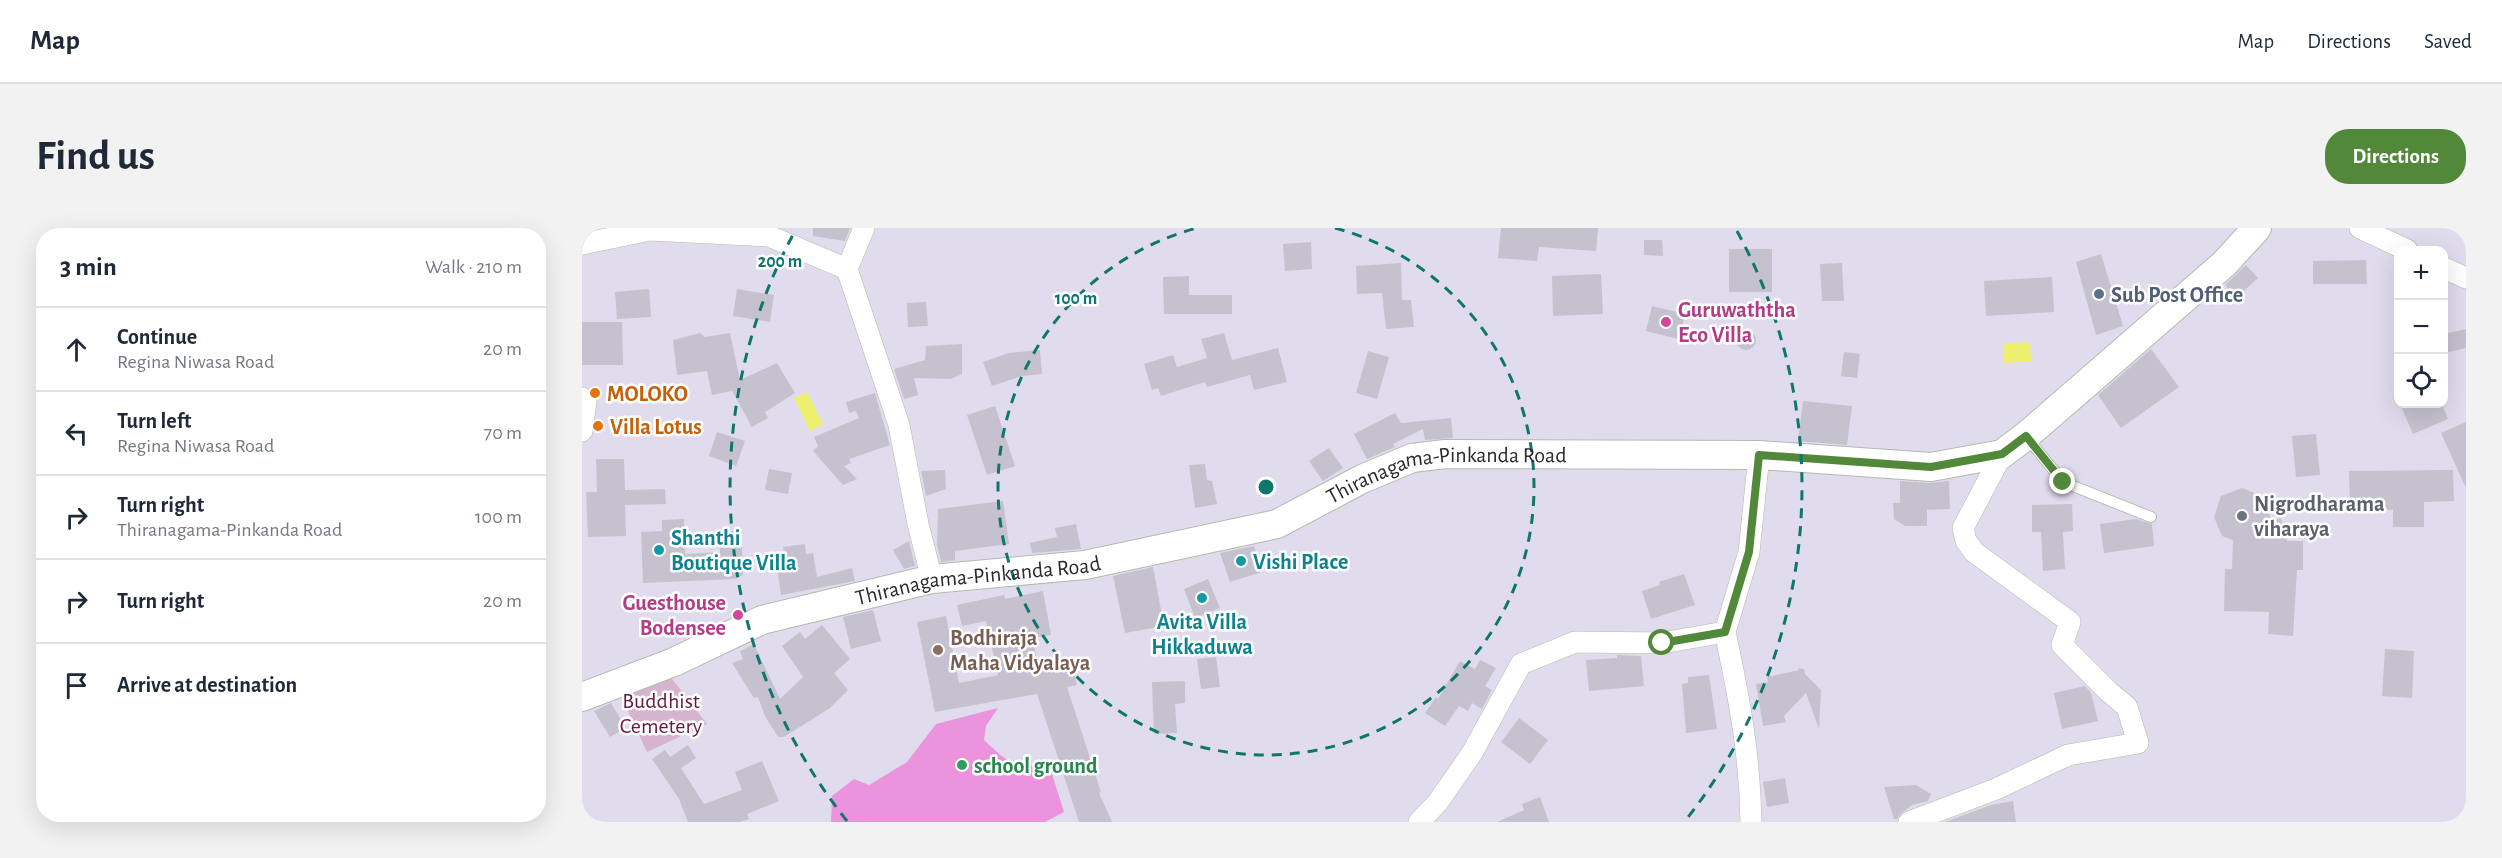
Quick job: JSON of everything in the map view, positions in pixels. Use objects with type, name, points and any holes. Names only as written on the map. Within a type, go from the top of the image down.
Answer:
[{"type":"street","points":[[864,228],[847,269],[899,425],[918,524],[932,579]]},
{"type":"street","name":"Thiranagama-Pinkanda Road","points":[[582,697],[674,662],[762,620],[932,579],[1084,565],[1277,524],[1362,479],[1412,458],[1445,454],[1759,455],[1931,467],[2002,454],[2026,436],[2224,264],[2257,228]]},
{"type":"street","points":[[2360,228],[2398,246]]},
{"type":"street","points":[[582,244],[650,230],[769,236],[847,269]]},
{"type":"street","points":[[2448,270],[2466,278]]},
{"type":"street","points":[[582,398],[586,401],[582,431]]},
{"type":"street","points":[[1909,822],[1996,789],[2068,755],[2138,742],[2127,707],[2062,645],[2070,622],[1974,552],[1966,541],[1963,528],[2002,454]]},
{"type":"street","points":[[1751,822],[1751,774],[1725,632],[1749,552],[1759,455]]},
{"type":"street","points":[[1419,822],[1438,802],[1472,753],[1521,664],[1575,642],[1662,643],[1725,632]]},
{"type":"lane","points":[[2026,436],[2063,482],[2151,517]]},
{"type":"green space","name":"Buddhist Cemetery","points":[[669,675],[707,724],[647,752],[621,696]]},
{"type":"shaded area","points":[[2030,342],[2031,361],[2004,363],[2003,344]]},
{"type":"shaded area","points":[[807,392],[823,424],[810,431],[794,398]]},
{"type":"shaded area","name":"school ground","points":[[998,708],[986,726],[984,740],[1013,763],[1029,766],[1048,761],[1064,812],[1045,822],[831,822],[832,796],[854,779],[869,785],[907,762],[936,724]]},
{"type":"building","points":[[813,228],[850,228],[845,241],[813,236]]},
{"type":"building","points":[[1501,228],[1598,228],[1596,251],[1539,247],[1537,261],[1498,258]]},
{"type":"building","points":[[1644,240],[1662,240],[1663,256],[1644,255]]},
{"type":"building","points":[[1311,242],[1312,269],[1285,271],[1283,244]]},
{"type":"building","points":[[1729,249],[1772,249],[1772,292],[1729,292]]},
{"type":"building","name":"Sub Post Office","points":[[2101,254],[2123,326],[2096,335],[2076,262]]},
{"type":"building","points":[[2366,260],[2367,284],[2313,284],[2313,261]]},
{"type":"building","points":[[1401,263],[1402,300],[1411,300],[1414,327],[1386,329],[1382,293],[1357,294],[1356,266]]},
{"type":"building","points":[[1842,263],[1844,301],[1822,301],[1820,264]]},
{"type":"building","points":[[2246,265],[2258,278],[2236,298],[2225,285]]},
{"type":"building","points":[[1601,274],[1603,314],[1553,316],[1552,276]]},
{"type":"building","points":[[1189,276],[1189,295],[1232,295],[1232,314],[1164,314],[1163,277]]},
{"type":"building","points":[[2052,277],[2054,312],[1986,316],[1984,281]]},
{"type":"building","points":[[649,289],[651,317],[617,319],[615,292]]},
{"type":"building","points":[[737,289],[774,295],[770,322],[733,316]]},
{"type":"building","points":[[926,302],[928,326],[908,327],[907,303]]},
{"type":"building","name":"Guruwaththa Eco Villa","points":[[1652,306],[1685,314],[1679,339],[1646,331]]},
{"type":"building","points":[[582,322],[622,322],[623,365],[582,365]]},
{"type":"building","points":[[2466,329],[2466,348],[2448,352],[2448,333]]},
{"type":"building","points":[[1746,330],[1753,333],[1756,340],[1753,347],[1746,350],[1739,347],[1736,340],[1739,333]]},
{"type":"building","points":[[700,333],[705,337],[730,333],[740,380],[777,363],[795,393],[765,412],[768,418],[752,427],[732,391],[712,395],[707,371],[677,375],[673,340]]},
{"type":"building","points":[[1224,333],[1232,360],[1278,348],[1287,382],[1254,390],[1250,375],[1207,387],[1205,382],[1161,396],[1158,388],[1152,390],[1144,364],[1173,355],[1177,367],[1207,358],[1201,339]]},
{"type":"building","points":[[962,344],[962,374],[951,379],[914,378],[918,395],[904,399],[894,369],[925,360],[926,346]]},
{"type":"building","points":[[2151,349],[2179,387],[2121,428],[2098,395]]},
{"type":"building","points":[[1040,350],[1042,374],[1022,376],[992,386],[983,362],[1009,353]]},
{"type":"building","points":[[1368,351],[1389,357],[1377,399],[1356,393]]},
{"type":"building","points":[[1844,352],[1860,354],[1857,378],[1841,376]]},
{"type":"building","points":[[875,393],[890,445],[849,459],[851,463],[844,466],[857,479],[843,485],[813,451],[818,446],[814,437],[859,418],[856,411],[849,413],[846,402]]},
{"type":"building","points":[[1803,401],[1852,406],[1847,445],[1798,441]]},
{"type":"building","points":[[995,406],[1015,466],[987,475],[967,415]]},
{"type":"building","points":[[2402,408],[2444,408],[2448,419],[2413,434]]},
{"type":"building","points":[[1395,413],[1401,423],[1451,418],[1453,438],[1425,440],[1423,429],[1393,444],[1395,447],[1367,459],[1354,434]]},
{"type":"building","points":[[2466,422],[2466,488],[2441,433]]},
{"type":"building","points":[[717,432],[745,441],[736,466],[709,456]]},
{"type":"building","points":[[2316,434],[2320,475],[2296,477],[2292,436]]},
{"type":"building","points":[[1329,448],[1343,468],[1323,481],[1309,461]]},
{"type":"building","points":[[596,459],[624,459],[625,490],[665,489],[666,504],[625,505],[626,536],[588,537],[586,492],[597,492]]},
{"type":"building","points":[[1205,464],[1207,480],[1212,481],[1217,504],[1195,508],[1189,465]]},
{"type":"building","points":[[769,469],[792,473],[788,494],[765,490]]},
{"type":"building","points":[[945,470],[946,489],[926,496],[921,471]]},
{"type":"building","points":[[2453,470],[2454,501],[2424,502],[2424,527],[2393,527],[2393,510],[2350,508],[2349,471]]},
{"type":"building","points":[[1900,481],[1930,483],[1949,481],[1950,509],[1927,510],[1927,526],[1905,526],[1894,519],[1893,503],[1900,503]]},
{"type":"building","points":[[2242,488],[2262,496],[2272,521],[2281,518],[2287,541],[2303,541],[2303,570],[2297,570],[2293,636],[2268,634],[2269,612],[2224,611],[2225,569],[2232,569],[2233,540],[2222,536],[2214,517],[2221,496]]},
{"type":"building","points":[[1003,501],[1009,544],[955,551],[955,560],[941,562],[937,545],[938,509]]},
{"type":"building","points":[[2072,504],[2073,531],[2063,532],[2065,569],[2043,571],[2041,532],[2032,532],[2032,505]]},
{"type":"building","name":"Shanthi Boutique Villa","points":[[684,519],[685,554],[720,552],[720,548],[742,547],[743,575],[735,579],[643,583],[641,532],[662,531],[662,520]]},
{"type":"building","points":[[2136,519],[2152,524],[2154,546],[2104,553],[2100,524]]},
{"type":"building","points":[[1076,524],[1081,549],[1032,553],[1030,543],[1057,537],[1055,528]]},
{"type":"building","points":[[909,541],[915,566],[904,569],[893,550]]},
{"type":"building","points":[[805,544],[806,554],[813,553],[817,577],[852,568],[855,581],[781,595],[776,561],[785,560],[783,547]]},
{"type":"building","name":"Vishi Place","points":[[1254,546],[1262,572],[1230,582],[1220,553]]},
{"type":"building","points":[[1153,567],[1164,626],[1125,633],[1113,576]]},
{"type":"building","points":[[1684,574],[1695,605],[1651,619],[1642,591],[1660,585],[1659,582]]},
{"type":"building","name":"Avita Villa Hikkaduwa","points":[[1208,579],[1220,608],[1195,618],[1184,589]]},
{"type":"building","points":[[1043,591],[1051,635],[1032,638],[1040,672],[1072,665],[1077,685],[1067,687],[1101,792],[1099,793],[1112,822],[1079,822],[1037,694],[935,712],[917,622],[946,616],[959,683],[998,675],[986,621],[962,626],[957,605],[1004,595],[1005,599]]},
{"type":"building","points":[[873,610],[881,641],[851,649],[843,617]]},
{"type":"building","points":[[822,625],[850,659],[834,673],[848,690],[830,708],[784,737],[778,737],[765,716],[758,697],[754,698],[732,663],[743,659],[740,651],[754,644],[780,699],[803,677],[782,646],[800,632],[805,639]]},
{"type":"building","points":[[2385,649],[2414,651],[2412,698],[2382,696]]},
{"type":"building","points":[[1617,655],[1641,656],[1644,686],[1589,691],[1586,660],[1617,658]]},
{"type":"building","points":[[1216,657],[1220,687],[1201,689],[1197,659]]},
{"type":"building","points":[[1480,660],[1496,668],[1485,686],[1492,690],[1482,709],[1472,703],[1468,711],[1459,706],[1445,726],[1425,713],[1436,697],[1438,699],[1460,661],[1475,669]]},
{"type":"building","points":[[1798,668],[1804,669],[1805,674],[1821,690],[1819,729],[1806,693],[1784,716],[1786,722],[1763,726],[1756,684],[1768,682],[1767,677],[1799,670]]},
{"type":"building","points":[[1709,675],[1717,729],[1686,733],[1682,684],[1688,683],[1688,677]]},
{"type":"building","points":[[1185,681],[1185,703],[1175,704],[1177,733],[1154,734],[1152,682]]},
{"type":"building","points":[[2085,686],[2091,693],[2098,721],[2062,729],[2054,693]]},
{"type":"building","points":[[611,703],[626,728],[610,737],[594,711]]},
{"type":"building","points":[[1519,718],[1548,740],[1530,764],[1501,742]]},
{"type":"building","points":[[688,745],[696,758],[681,768],[704,804],[742,790],[735,772],[762,761],[779,801],[747,814],[749,819],[740,822],[688,822],[679,799],[652,759],[665,750],[670,757]]},
{"type":"building","points":[[1785,778],[1789,803],[1767,807],[1763,782]]},
{"type":"building","points":[[1916,785],[1931,794],[1928,801],[1912,805],[1897,819],[1894,819],[1884,787]]},
{"type":"building","points":[[1540,797],[1549,822],[1497,822],[1524,810],[1522,804]]},
{"type":"building","points":[[2013,801],[2016,822],[1945,822],[1991,805]]},
{"type":"place","name":"Sub Post Office","points":[[2099,294]]},
{"type":"place","name":"Guruwaththa Eco Villa","points":[[1666,322]]},
{"type":"place","name":"MOLOKO","points":[[595,393]]},
{"type":"place","name":"Villa Lotus","points":[[598,426]]},
{"type":"place","name":"Nigrodharama viharaya","points":[[2242,516]]},
{"type":"place","name":"Shanthi Boutique Villa","points":[[659,550]]},
{"type":"place","name":"Vishi Place","points":[[1241,561]]},
{"type":"place","name":"Avita Villa Hikkaduwa","points":[[1202,598]]},
{"type":"place","name":"Guesthouse Bodensee","points":[[738,615]]},
{"type":"place","name":"Bodhiraja Maha Vidyalaya","points":[[938,650]]},
{"type":"place","name":"school ground","points":[[962,765]]},
{"type":"route","points":[[1662,643],[1725,632],[1749,552],[1759,455],[1931,467],[2002,454],[2026,436],[2063,482]]}]
